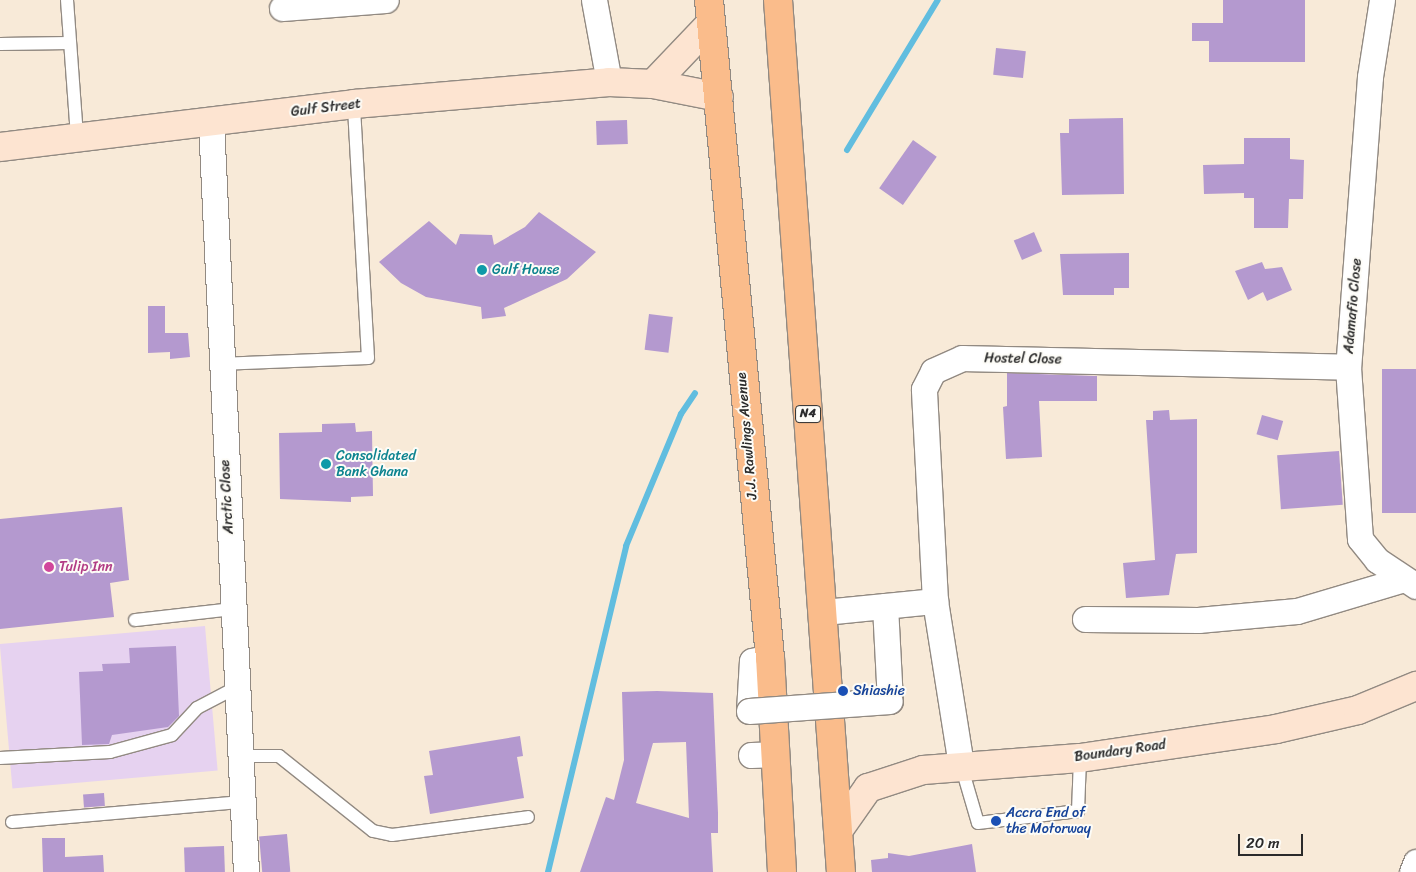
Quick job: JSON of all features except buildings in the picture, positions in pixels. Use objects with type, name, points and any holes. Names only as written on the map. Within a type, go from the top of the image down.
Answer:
[{"type":"highway","name":"N4","points":[[778,0],[840,828],[841,872]]},
{"type":"highway","name":"J.J. Rawlings Avenue","points":[[710,12],[770,657],[764,754],[782,872]]},
{"type":"street","points":[[282,8],[386,0]]},
{"type":"street","points":[[594,0],[609,82]]},
{"type":"street","name":"Adamafio Close","points":[[1382,0],[1370,77],[1348,367],[1360,539],[1408,583]]},
{"type":"street","points":[[653,84],[710,12]]},
{"type":"street","name":"Gulf Street","points":[[0,147],[77,135],[211,122],[354,104],[609,82],[653,84],[719,97]]},
{"type":"street","name":"Arctic Close","points":[[211,122],[219,364],[246,872]]},
{"type":"street","name":"Hostel Close","points":[[961,765],[935,600],[924,389],[933,370],[962,358],[1348,367]]},
{"type":"street","points":[[1085,619],[1198,620],[1297,611],[1408,583]]},
{"type":"street","points":[[824,612],[935,600]]},
{"type":"street","points":[[770,657],[752,661],[749,711],[890,702],[884,606]]},
{"type":"street","name":"Boundary Road","points":[[840,828],[856,802],[879,782],[961,765],[1080,758],[1276,729],[1358,710],[1416,686]]},
{"type":"lane","points":[[67,0],[77,135]]},
{"type":"lane","points":[[0,44],[70,43]]},
{"type":"lane","points":[[219,364],[368,358],[354,104]]},
{"type":"lane","points":[[135,620],[233,609]]},
{"type":"lane","points":[[0,758],[110,752],[172,735],[197,708],[237,688]]},
{"type":"lane","points":[[240,756],[279,756],[374,830],[392,835],[528,817]]},
{"type":"lane","points":[[961,765],[978,823],[1078,811],[1080,758]]},
{"type":"lane","points":[[12,822],[242,802]]},
{"type":"shaded area","points":[[205,626],[218,770],[12,788],[0,644]]},
{"type":"waterway","points":[[847,150],[938,0]]},
{"type":"waterway","points":[[548,872],[626,546],[681,414],[695,393]]},
{"type":"place","name":"Gulf House","points":[[482,270]]},
{"type":"place","name":"Consolidated Bank Ghana","points":[[326,464]]},
{"type":"place","name":"Tulip Inn","points":[[49,567]]},
{"type":"place","name":"Shiashie","points":[[843,691]]},
{"type":"place","name":"Accra End of the Motorway","points":[[996,821]]}]
